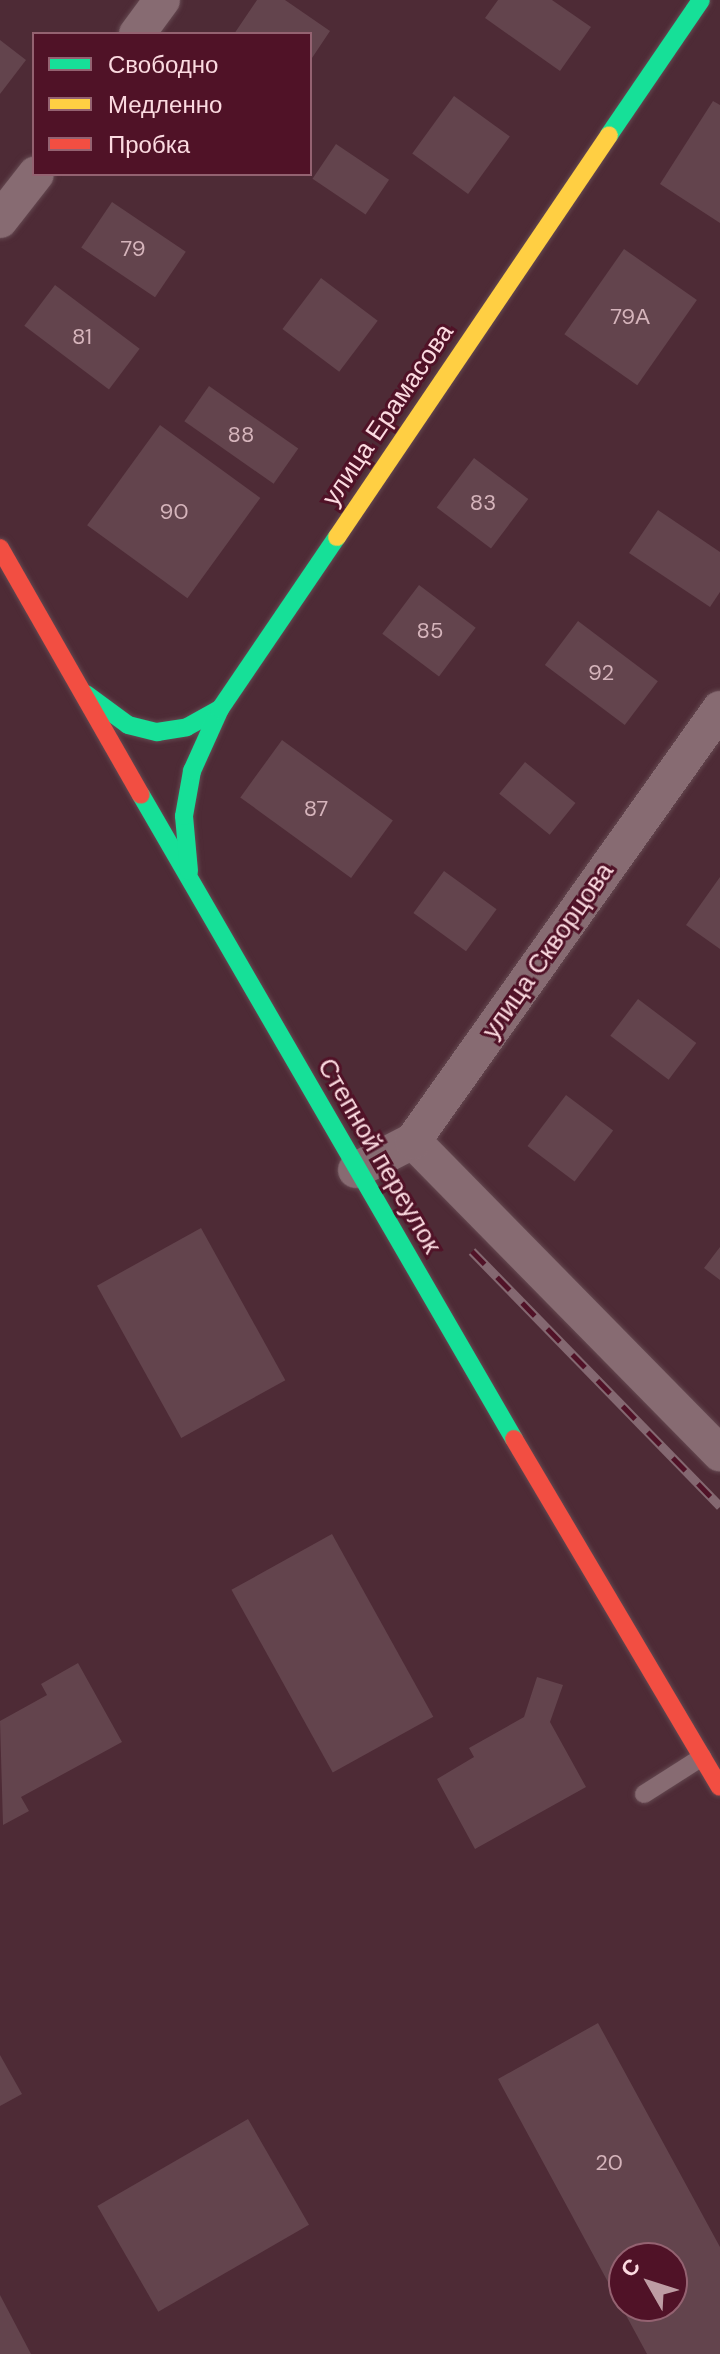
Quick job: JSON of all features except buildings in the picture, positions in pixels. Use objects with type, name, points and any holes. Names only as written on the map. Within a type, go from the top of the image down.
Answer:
[{"type":"main road","name":"улица Ерамасова","points":[[190,884],[184,816],[192,771],[220,709],[701,0]]},
{"type":"main road","name":"Степной переулок","points":[[0,548],[356,1170],[720,1787]]},
{"type":"main road","points":[[78,686],[104,711],[128,725],[157,732],[187,727],[220,709]]},
{"type":"street","points":[[138,32],[162,0]]},
{"type":"street","points":[[0,220],[34,176]]},
{"type":"street","name":"улица Скворцова","points":[[356,1170],[413,1141],[720,709]]},
{"type":"street","points":[[413,1141],[720,1453]]},
{"type":"lane","points":[[644,1794],[702,1757]]},
{"type":"railway","points":[[472,1251],[720,1506]]},
{"type":"traffic: fast","points":[[609,135],[701,0]]},
{"type":"traffic: fast","points":[[189,871],[184,816],[192,771],[220,709],[337,537]]},
{"type":"traffic: fast","points":[[86,694],[128,725],[157,732],[187,727],[220,709]]},
{"type":"traffic: fast","points":[[141,795],[514,1439]]},
{"type":"traffic: slow","points":[[337,537],[609,135]]},
{"type":"traffic: jam","points":[[0,548],[141,795]]},
{"type":"traffic: jam","points":[[514,1439],[720,1787]]}]
